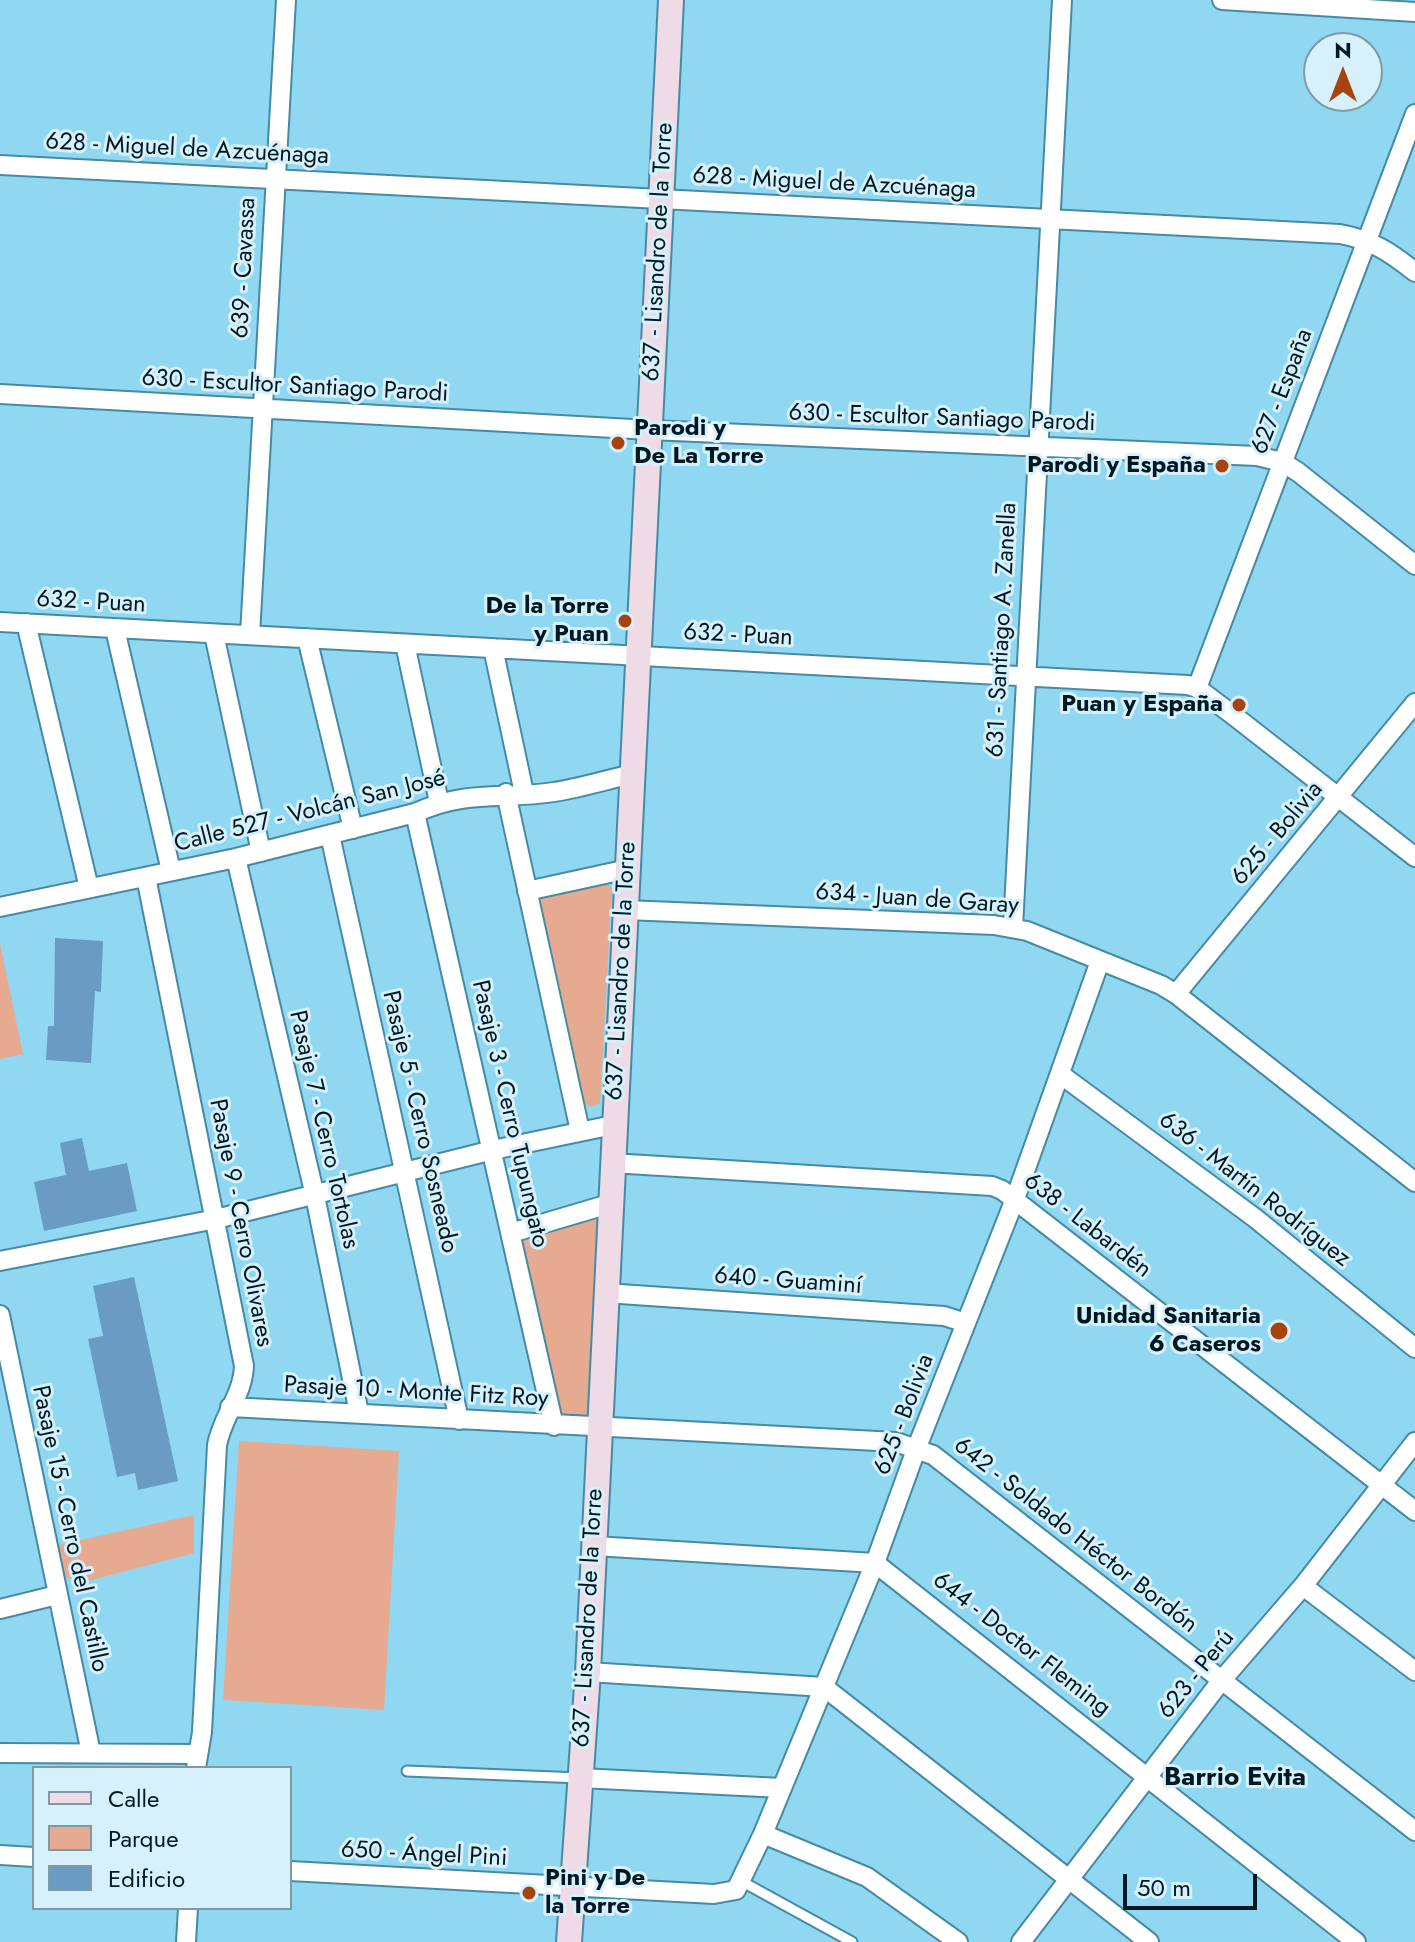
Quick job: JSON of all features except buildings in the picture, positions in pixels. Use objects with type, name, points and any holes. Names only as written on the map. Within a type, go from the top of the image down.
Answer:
[{"type":"street","name":"639 - Cavassa","points":[[250,635],[286,0]]},
{"type":"street","name":"637 - Lisandro de la Torre","points":[[569,1942],[588,1672],[671,0]]},
{"type":"street","name":"631 - Santiago A. Zanella","points":[[1013,927],[1062,0]]},
{"type":"street","points":[[1222,0],[1415,12]]},
{"type":"street","name":"627 - España","points":[[1197,688],[1415,114]]},
{"type":"street","name":"628 - Miguel de Azcuénaga","points":[[0,165],[1340,234],[1366,239],[1386,249],[1415,272]]},
{"type":"street","name":"630 - Escultor Santiago Parodi","points":[[0,394],[650,430],[1257,456],[1282,462],[1415,565]]},
{"type":"street","name":"632 - Puan","points":[[0,622],[1024,675],[1197,688]]},
{"type":"street","points":[[26,623],[89,888]]},
{"type":"street","points":[[115,629],[171,871]]},
{"type":"street","points":[[214,634],[261,852]]},
{"type":"street","points":[[307,638],[353,829]]},
{"type":"street","points":[[405,644],[439,802]]},
{"type":"street","points":[[493,648],[527,891],[580,1131]]},
{"type":"street","points":[[1197,688],[1415,857]]},
{"type":"street","name":"625 - Bolivia","points":[[1176,994],[1415,703]]},
{"type":"street","name":"Calle 527 - Volcán San José","points":[[0,907],[236,858],[415,813],[439,802],[554,792],[632,774]]},
{"type":"street","name":"Pasaje 3 - Cerro Tupungato","points":[[415,813],[554,1426]]},
{"type":"street","name":"Pasaje 5 - Cerro Sosneado","points":[[330,835],[459,1420]]},
{"type":"street","name":"Pasaje 7 - Cerro Tortolas","points":[[236,858],[315,1196],[359,1413]]},
{"type":"street","points":[[527,891],[628,869]]},
{"type":"street","name":"Pasaje 9 - Cerro Olivares","points":[[146,877],[243,1358],[243,1380],[220,1424],[217,1445],[197,1761]]},
{"type":"street","name":"634 - Juan de Garay","points":[[625,910],[1013,927],[1176,994],[1415,1182]]},
{"type":"street","name":"625 - Bolivia","points":[[741,1881],[875,1563],[917,1447],[1015,1199],[1100,961]]},
{"type":"street","name":"636 - Martín Rodríguez","points":[[1060,1074],[1255,1218],[1415,1348]]},
{"type":"street","points":[[0,1261],[216,1219],[493,1150],[613,1125]]},
{"type":"street","name":"638 - Labardén","points":[[611,1163],[992,1186],[1015,1199],[1415,1511]]},
{"type":"street","points":[[511,1233],[609,1204]]},
{"type":"street","name":"640 - Guaminí","points":[[605,1293],[944,1316],[966,1323]]},
{"type":"street","name":"Pasaje 15 - Cerro del Castillo","points":[[0,1315],[91,1753]]},
{"type":"street","name":"Pasaje 10 - Monte Fitz Roy","points":[[230,1407],[600,1428]]},
{"type":"street","name":"642 - Soldado Héctor Bordón","points":[[600,1428],[896,1442],[917,1447],[933,1455],[1415,1831]]},
{"type":"street","name":"623 - Perú","points":[[1021,1942],[1221,1681],[1303,1586],[1415,1442]]},
{"type":"street","points":[[594,1546],[875,1563]]},
{"type":"street","name":"644 - Doctor Fleming","points":[[875,1563],[1356,1942]]},
{"type":"street","points":[[1303,1586],[1415,1671]]},
{"type":"street","points":[[0,1609],[57,1595]]},
{"type":"street","points":[[588,1672],[824,1687],[1149,1942]]},
{"type":"street","points":[[0,1752],[91,1753],[197,1761]]},
{"type":"street","points":[[580,1778],[782,1788]]},
{"type":"street","points":[[763,1834],[867,1877],[958,1942]]},
{"type":"street","points":[[0,1855],[32,1857]]},
{"type":"street","name":"650 - Ángel Pini","points":[[292,1871],[714,1894],[736,1890],[741,1881]]},
{"type":"street","points":[[186,1942],[188,1910]]},
{"type":"lane","points":[[407,1771],[580,1778]]},
{"type":"lane","points":[[741,1881],[852,1942]]},
{"type":"green space","points":[[604,882],[612,888],[600,1103],[591,1107],[583,1103],[535,898]]},
{"type":"green space","points":[[0,943],[23,1054],[0,1059]]},
{"type":"green space","points":[[600,1211],[589,1419],[557,1416],[520,1236]]},
{"type":"green space","points":[[239,1441],[399,1451],[384,1710],[223,1700]]},
{"type":"green space","points":[[194,1515],[194,1553],[84,1582],[61,1576],[54,1546]]},
{"type":"place","name":"Parodi y De La Torre","points":[[618,443]]},
{"type":"place","name":"Parodi y España","points":[[1222,466]]},
{"type":"place","name":"De la Torre y Puan","points":[[625,621]]},
{"type":"place","name":"Puan y España","points":[[1239,705]]},
{"type":"place","name":"Unidad Sanitaria 6 Caseros","points":[[1279,1331]]},
{"type":"place","name":"Pini y De la Torre","points":[[529,1893]]},
{"type":"district","name":"Barrio Evita","points":[[1235,1779]]}]
